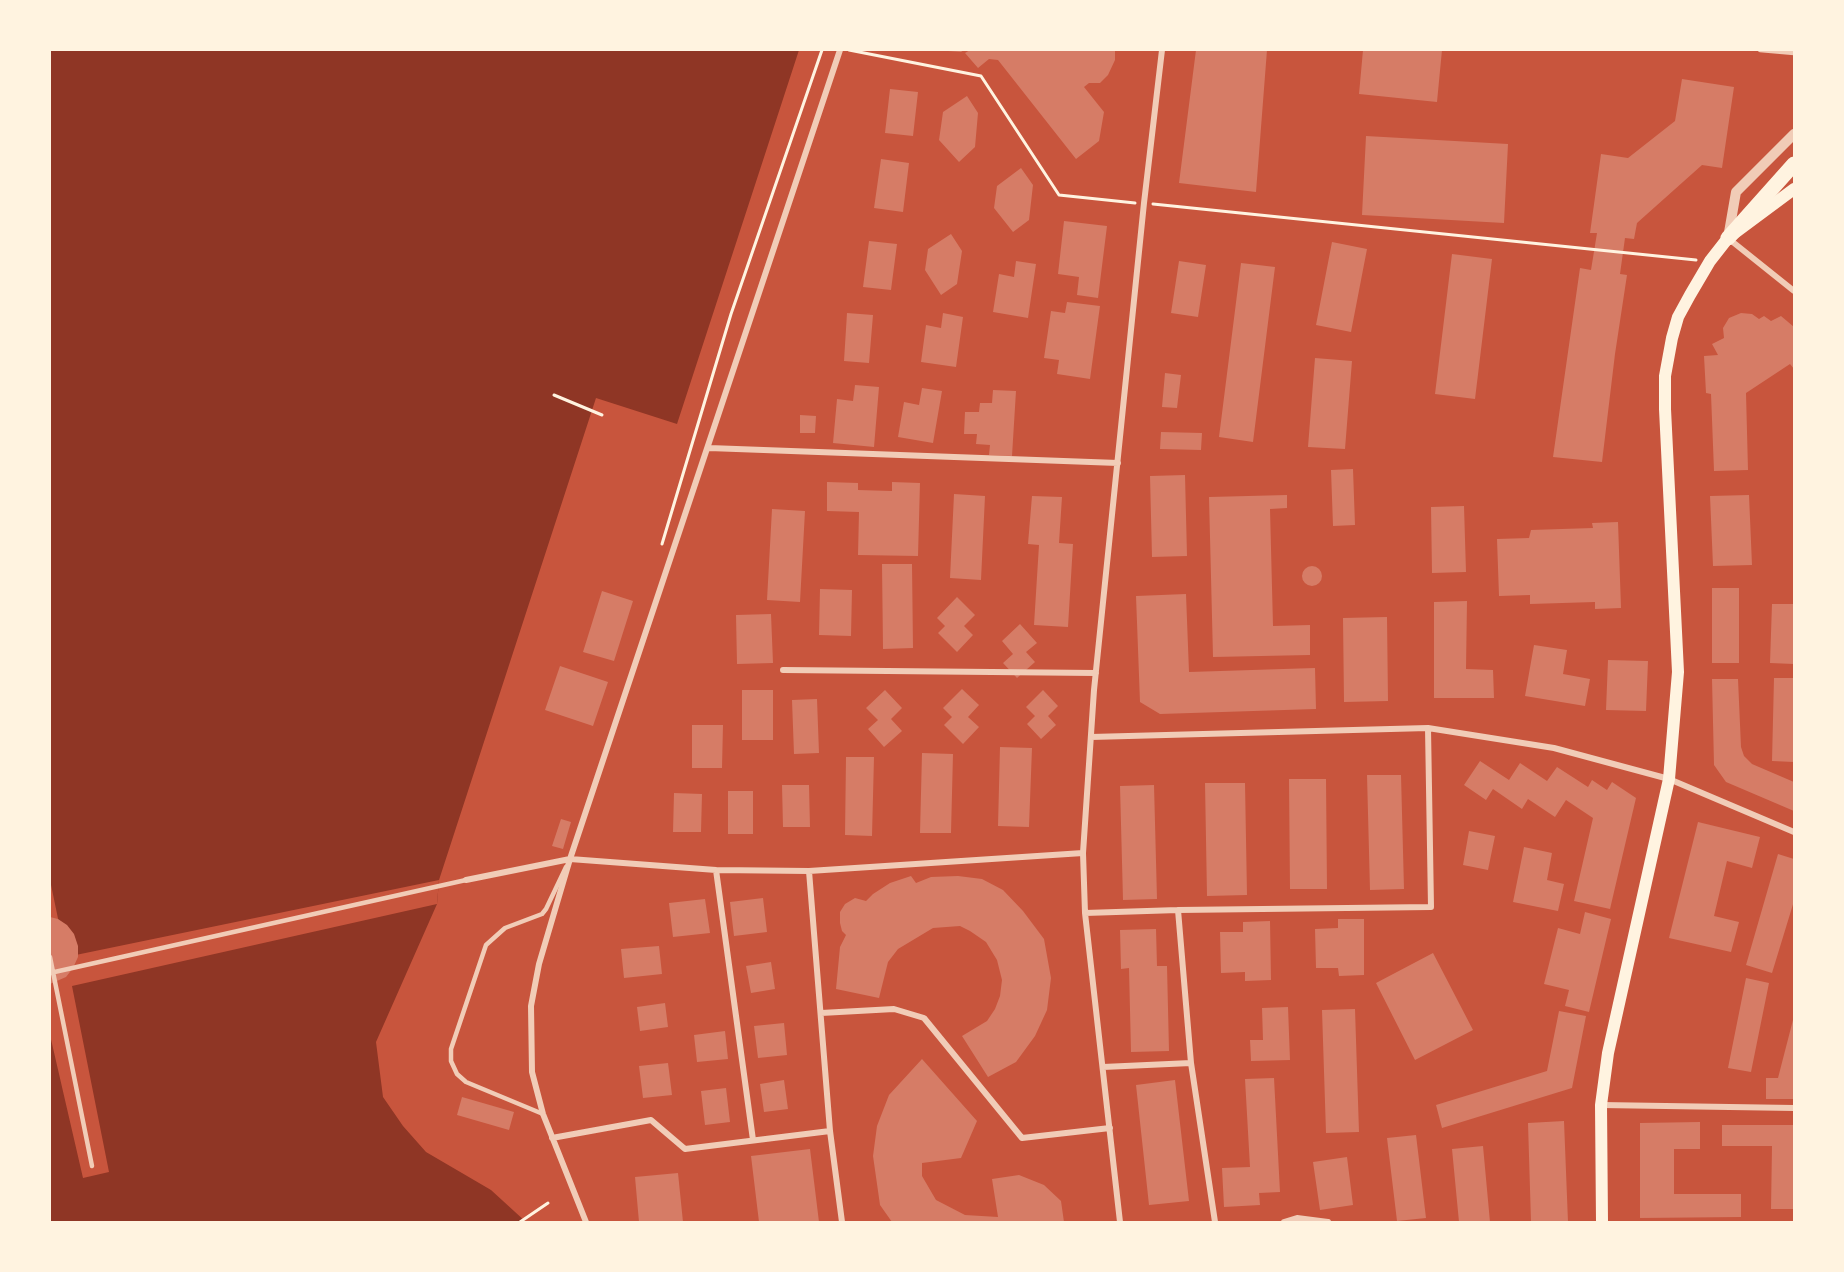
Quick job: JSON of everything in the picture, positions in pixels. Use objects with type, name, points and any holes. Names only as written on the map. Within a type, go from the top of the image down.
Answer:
[{"type":"highway","points":[[1728,238],[1794,164]]},
{"type":"main road","points":[[1602,1222],[1601,1105],[1608,1053],[1669,780],[1678,672],[1665,409],[1665,376],[1672,338],[1678,317],[1710,261],[1728,238],[1794,189]]},
{"type":"street","points":[[586,1222],[543,1114],[532,1072],[531,1006],[539,964],[570,859],[840,50]]},
{"type":"street","points":[[1120,1222],[1084,914],[1083,853],[1096,673],[1162,50]]},
{"type":"street","points":[[1794,134],[1736,192],[1728,238],[1794,291]]},
{"type":"street","points":[[709,447],[1118,463]]},
{"type":"street","points":[[783,670],[1096,673]]},
{"type":"street","points":[[1084,914],[1178,910],[1431,907],[1428,728]]},
{"type":"street","points":[[1091,737],[1428,728],[1554,748],[1669,780],[1794,832]]},
{"type":"street","points":[[466,880],[570,859],[716,870],[809,871],[1083,853]]},
{"type":"street","points":[[716,870],[753,1140]]},
{"type":"street","points":[[809,871],[830,1131],[842,1222]]},
{"type":"street","points":[[1178,910],[1191,1063],[1215,1222]]},
{"type":"street","points":[[820,1013],[894,1009],[924,1018],[1022,1138],[1110,1128]]},
{"type":"street","points":[[1103,1067],[1191,1063]]},
{"type":"street","points":[[1601,1105],[1794,1108]]},
{"type":"street","points":[[552,1138],[651,1120],[685,1149],[830,1131]]},
{"type":"street","points":[[1284,1222],[1297,1218],[1328,1222]]},
{"type":"lane","points":[[1760,50],[1794,53]]},
{"type":"lane","points":[[543,1114],[466,1082],[457,1074],[452,1062],[451,1049],[486,945],[505,928],[542,914],[570,859]]},
{"type":"lane","points":[[51,972],[466,880]]},
{"type":"lane","points":[[50,957],[51,972],[92,1166]]},
{"type":"path","points":[[849,50],[981,76],[1059,195],[1710,261]]},
{"type":"path","points":[[554,395],[602,416]]},
{"type":"path","points":[[520,1222],[548,1203]]},
{"type":"shaded area","points":[[50,50],[799,50],[677,424],[596,398],[439,880],[437,904],[376,1042],[383,1097],[403,1126],[426,1152],[491,1190],[526,1222],[50,1222]]},
{"type":"pier","points":[[50,880],[66,957],[439,880],[437,904],[72,986],[109,1172],[83,1178],[50,1035]]},
{"type":"building","points":[[970,50],[1115,50],[1115,60],[1108,75],[1100,83],[1089,83],[1084,87],[1104,112],[1099,141],[1076,159],[998,60],[989,59],[978,68],[965,53]]},
{"type":"building","points":[[1196,50],[1267,50],[1256,192],[1179,183]]},
{"type":"building","points":[[1363,50],[1442,50],[1437,102],[1359,94]]},
{"type":"building","points":[[1682,79],[1734,87],[1722,168],[1702,165],[1637,223],[1634,239],[1625,238],[1620,274],[1627,275],[1602,462],[1553,457],[1580,268],[1591,270],[1597,233],[1590,233],[1601,154],[1628,158],[1675,121]]},
{"type":"building","points":[[890,89],[918,92],[913,136],[885,133]]},
{"type":"building","points":[[967,96],[978,113],[975,147],[959,162],[939,140],[943,112]]},
{"type":"building","points":[[1366,136],[1508,144],[1504,223],[1362,215]]},
{"type":"building","points":[[881,159],[909,163],[903,212],[874,208]]},
{"type":"building","points":[[1021,168],[1033,185],[1029,220],[1013,232],[994,208],[997,186]]},
{"type":"building","points":[[1064,221],[1107,226],[1098,298],[1077,295],[1079,277],[1058,274]]},
{"type":"building","points":[[951,234],[962,251],[957,284],[941,295],[925,270],[928,249]]},
{"type":"building","points":[[869,241],[897,244],[891,290],[863,287]]},
{"type":"building","points":[[1332,242],[1367,249],[1351,332],[1316,325]]},
{"type":"building","points":[[1452,254],[1492,259],[1475,399],[1435,394]]},
{"type":"building","points":[[1016,261],[1036,264],[1028,318],[993,312],[999,274],[1014,277]]},
{"type":"building","points":[[1179,261],[1206,265],[1198,317],[1171,313]]},
{"type":"building","points":[[1241,263],[1275,267],[1253,442],[1219,437]]},
{"type":"building","points":[[1067,302],[1100,306],[1090,379],[1057,374],[1059,360],[1044,358],[1051,311],[1065,313]]},
{"type":"building","points":[[847,313],[873,315],[869,363],[844,361]]},
{"type":"building","points":[[943,313],[963,317],[956,367],[921,362],[926,325],[941,328]]},
{"type":"building","points":[[1741,313],[1752,314],[1759,319],[1764,316],[1771,321],[1781,316],[1794,327],[1794,369],[1790,364],[1746,393],[1748,470],[1714,471],[1711,394],[1706,393],[1704,356],[1718,355],[1712,344],[1724,338],[1723,328],[1729,318]]},
{"type":"building","points":[[1315,358],[1352,361],[1345,449],[1308,447]]},
{"type":"building","points":[[1165,373],[1181,375],[1177,408],[1162,407]]},
{"type":"building","points":[[855,385],[879,387],[874,447],[833,443],[837,399],[853,401]]},
{"type":"building","points":[[922,388],[942,391],[933,443],[898,437],[904,402],[919,405]]},
{"type":"building","points":[[993,390],[1016,391],[1012,456],[989,455],[990,445],[976,444],[977,434],[964,434],[965,412],[979,412],[980,403],[992,403]]},
{"type":"building","points":[[800,415],[816,416],[815,433],[800,433]]},
{"type":"building","points":[[1161,432],[1202,433],[1201,450],[1160,449]]},
{"type":"building","points":[[1353,469],[1355,525],[1333,526],[1331,470]]},
{"type":"building","points":[[1185,475],[1187,556],[1152,557],[1150,476]]},
{"type":"building","points":[[827,482],[858,483],[858,490],[892,491],[892,482],[920,483],[918,556],[858,555],[859,512],[827,511]]},
{"type":"building","points":[[954,494],[985,496],[981,580],[950,578]]},
{"type":"building","points":[[1287,495],[1287,508],[1270,509],[1273,626],[1310,625],[1310,655],[1213,657],[1209,497]]},
{"type":"building","points":[[1749,495],[1752,565],[1713,566],[1710,496]]},
{"type":"building","points":[[1032,496],[1062,497],[1059,543],[1073,544],[1068,627],[1034,625],[1039,545],[1028,544]]},
{"type":"building","points":[[1464,506],[1466,572],[1432,573],[1431,507]]},
{"type":"building","points":[[772,509],[805,511],[800,602],[767,600]]},
{"type":"building","points":[[1618,522],[1621,608],[1595,609],[1595,602],[1530,604],[1530,595],[1499,596],[1497,539],[1529,538],[1531,530],[1593,528],[1592,523]]},
{"type":"building","points":[[882,564],[912,564],[913,648],[883,649]]},
{"type":"building","points":[[1312,566],[1319,569],[1322,576],[1319,583],[1312,586],[1305,583],[1302,576],[1305,569]]},
{"type":"building","points":[[1712,588],[1739,588],[1739,663],[1712,663]]},
{"type":"building","points":[[820,589],[852,590],[851,636],[819,635]]},
{"type":"building","points":[[602,591],[633,601],[614,661],[583,652]]},
{"type":"building","points":[[1186,594],[1189,672],[1315,668],[1316,709],[1160,714],[1140,702],[1136,596]]},
{"type":"building","points":[[957,597],[975,615],[964,626],[973,635],[957,652],[938,633],[945,626],[937,618]]},
{"type":"building","points":[[1467,601],[1466,669],[1493,670],[1494,698],[1434,698],[1434,602]]},
{"type":"building","points":[[1772,604],[1794,604],[1794,664],[1770,663]]},
{"type":"building","points":[[771,614],[773,663],[737,664],[736,615]]},
{"type":"building","points":[[1387,617],[1388,701],[1344,702],[1343,618]]},
{"type":"building","points":[[1020,624],[1037,643],[1026,652],[1035,662],[1017,678],[1003,663],[1013,654],[1002,641]]},
{"type":"building","points":[[1534,645],[1567,650],[1563,674],[1590,679],[1585,706],[1525,696]]},
{"type":"building","points":[[1608,660],[1648,661],[1646,711],[1606,710]]},
{"type":"building","points":[[560,666],[608,682],[593,726],[545,710]]},
{"type":"building","points":[[1774,678],[1794,678],[1794,762],[1772,761]]},
{"type":"building","points":[[1712,679],[1738,679],[1741,747],[1744,756],[1752,764],[1794,782],[1794,811],[1726,782],[1714,765]]},
{"type":"building","points":[[962,689],[979,705],[968,717],[979,727],[963,744],[944,725],[952,717],[943,708]]},
{"type":"building","points":[[742,690],[773,690],[773,740],[742,740]]},
{"type":"building","points":[[885,690],[902,708],[891,719],[902,731],[884,747],[868,729],[878,720],[866,708]]},
{"type":"building","points":[[1043,690],[1058,706],[1048,716],[1056,725],[1041,739],[1027,724],[1035,716],[1026,707]]},
{"type":"building","points":[[817,699],[819,753],[794,754],[792,700]]},
{"type":"building","points":[[692,725],[723,725],[722,768],[692,768]]},
{"type":"building","points":[[1000,747],[1032,748],[1029,827],[998,826]]},
{"type":"building","points":[[922,753],[953,754],[951,833],[920,833]]},
{"type":"building","points":[[846,757],[874,757],[872,836],[845,835]]},
{"type":"building","points":[[1480,761],[1509,780],[1520,763],[1547,781],[1557,767],[1588,787],[1592,780],[1607,790],[1612,782],[1636,798],[1610,909],[1574,901],[1593,818],[1566,800],[1555,817],[1528,799],[1522,809],[1493,789],[1486,800],[1464,785]]},
{"type":"building","points":[[1367,775],[1401,775],[1404,889],[1370,890]]},
{"type":"building","points":[[1289,779],[1326,779],[1327,889],[1290,889]]},
{"type":"building","points":[[1205,783],[1245,783],[1247,895],[1207,896]]},
{"type":"building","points":[[782,785],[809,785],[810,827],[783,827]]},
{"type":"building","points":[[1154,785],[1157,899],[1123,900],[1120,786]]},
{"type":"building","points":[[728,791],[753,791],[753,834],[728,834]]},
{"type":"building","points":[[674,793],[702,794],[701,832],[673,832]]},
{"type":"building","points":[[561,819],[571,822],[563,849],[552,846]]},
{"type":"building","points":[[1698,822],[1760,837],[1752,868],[1727,861],[1714,916],[1739,922],[1731,952],[1669,938]]},
{"type":"building","points":[[1469,831],[1495,836],[1488,870],[1463,865]]},
{"type":"building","points":[[1524,847],[1552,853],[1547,880],[1564,884],[1558,911],[1513,902]]},
{"type":"building","points":[[1778,854],[1794,859],[1794,901],[1772,973],[1746,965]]},
{"type":"building","points":[[911,876],[916,883],[931,877],[958,876],[982,879],[1003,890],[1023,911],[1044,939],[1051,978],[1047,1010],[1035,1036],[1016,1062],[988,1077],[962,1036],[987,1021],[1000,996],[1002,980],[997,960],[986,942],[970,931],[960,926],[933,928],[898,949],[888,962],[879,998],[836,989],[840,947],[846,935],[840,923],[840,912],[845,904],[855,898],[866,901],[890,883]]},
{"type":"building","points":[[763,898],[767,932],[734,936],[730,902]]},
{"type":"building","points":[[705,899],[710,933],[673,937],[669,903]]},
{"type":"building","points":[[1585,912],[1611,919],[1589,1012],[1565,1006],[1569,990],[1544,984],[1558,928],[1580,934]]},
{"type":"building","points":[[50,917],[67,925],[74,934],[78,946],[78,957],[66,977],[50,984]]},
{"type":"building","points":[[1338,919],[1364,919],[1364,975],[1339,976],[1338,968],[1316,968],[1315,929],[1338,928]]},
{"type":"building","points":[[1270,921],[1271,980],[1245,981],[1245,972],[1221,973],[1220,932],[1243,932],[1243,922]]},
{"type":"building","points":[[1156,929],[1157,966],[1167,966],[1169,1051],[1131,1052],[1129,968],[1121,969],[1120,930]]},
{"type":"building","points":[[659,946],[662,974],[624,978],[621,949]]},
{"type":"building","points":[[1433,953],[1473,1030],[1415,1060],[1376,983]]},
{"type":"building","points":[[771,962],[775,989],[751,993],[746,966]]},
{"type":"building","points":[[1746,978],[1769,983],[1751,1072],[1728,1068]]},
{"type":"building","points":[[665,1003],[668,1027],[640,1031],[637,1007]]},
{"type":"building","points":[[1288,1007],[1290,1060],[1251,1061],[1250,1040],[1263,1040],[1262,1008]]},
{"type":"building","points":[[1355,1009],[1359,1132],[1326,1133],[1322,1010]]},
{"type":"building","points":[[1559,1011],[1586,1016],[1572,1088],[1442,1128],[1436,1105],[1547,1071]]},
{"type":"building","points":[[1794,1016],[1794,1099],[1766,1099],[1766,1078],[1778,1078]]},
{"type":"building","points":[[784,1023],[787,1055],[758,1058],[754,1026]]},
{"type":"building","points":[[725,1031],[728,1059],[697,1062],[694,1035]]},
{"type":"building","points":[[922,1059],[977,1121],[961,1158],[922,1163],[922,1176],[936,1200],[965,1215],[998,1217],[992,1179],[1019,1175],[1044,1185],[1061,1201],[1064,1222],[892,1222],[880,1205],[873,1156],[877,1126],[889,1095]]},
{"type":"building","points":[[668,1063],[672,1095],[643,1098],[639,1066]]},
{"type":"building","points":[[1274,1078],[1280,1192],[1259,1193],[1260,1205],[1224,1207],[1222,1168],[1250,1167],[1245,1079]]},
{"type":"building","points":[[784,1080],[788,1109],[764,1112],[760,1084]]},
{"type":"building","points":[[1175,1080],[1189,1201],[1149,1205],[1136,1085]]},
{"type":"building","points":[[726,1088],[730,1122],[705,1125],[701,1091]]},
{"type":"building","points":[[462,1097],[514,1112],[509,1130],[457,1115]]},
{"type":"building","points":[[1564,1121],[1568,1222],[1531,1222],[1528,1123]]},
{"type":"building","points":[[1700,1122],[1700,1149],[1674,1149],[1674,1194],[1741,1194],[1741,1217],[1640,1218],[1640,1123]]},
{"type":"building","points":[[1722,1125],[1794,1125],[1794,1209],[1771,1209],[1772,1146],[1722,1146]]},
{"type":"building","points":[[1416,1135],[1426,1218],[1397,1221],[1387,1138]]},
{"type":"building","points":[[1483,1146],[1490,1222],[1459,1222],[1452,1149]]},
{"type":"building","points":[[810,1149],[819,1222],[759,1222],[751,1156]]},
{"type":"building","points":[[1347,1157],[1353,1205],[1320,1210],[1313,1162]]},
{"type":"building","points":[[678,1173],[683,1222],[639,1222],[635,1177]]}]
